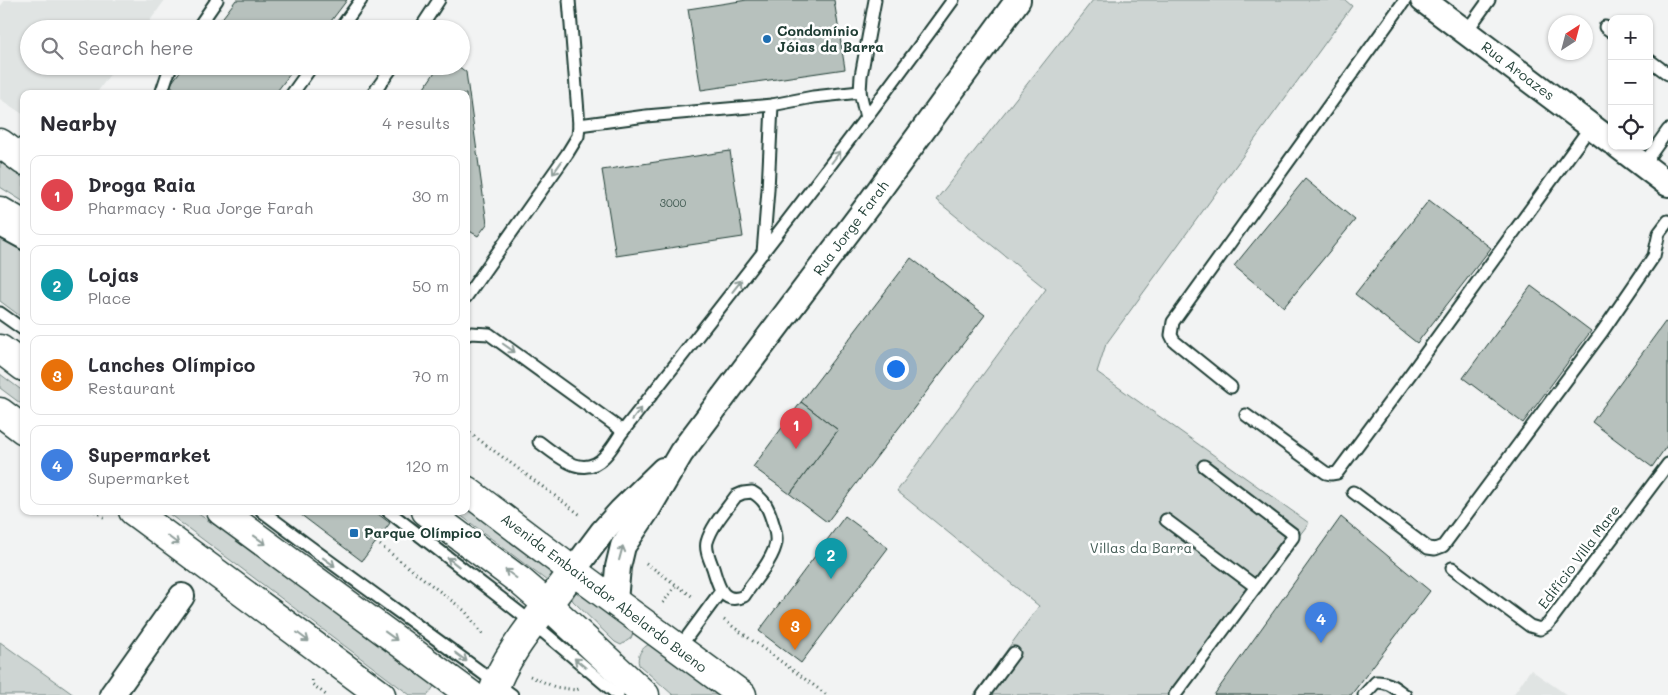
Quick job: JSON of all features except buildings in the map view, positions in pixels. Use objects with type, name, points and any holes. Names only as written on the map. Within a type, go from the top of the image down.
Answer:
[{"type":"main road","points":[[0,143],[20,158]]},
{"type":"main road","points":[[0,211],[20,223]]},
{"type":"main road","points":[[0,349],[20,365]]},
{"type":"main road","points":[[0,364],[9,368],[20,368]]},
{"type":"main road","points":[[0,412],[20,427]]},
{"type":"main road","name":"Avenida Embaixador Abelardo Bueno","points":[[470,493],[742,695]]},
{"type":"main road","points":[[138,515],[382,695]]},
{"type":"main road","points":[[226,515],[471,695]]},
{"type":"main road","points":[[431,515],[520,581],[541,615],[644,695]]},
{"type":"main road","points":[[500,691],[508,661],[573,571]]},
{"type":"street","name":"Rua Jorge Farah","points":[[615,601],[618,567],[623,546],[648,509],[680,453],[869,204],[1018,0]]},
{"type":"street","name":"Rua Aroazes","points":[[1424,0],[1608,139]]},
{"type":"street","points":[[1623,150],[1668,184]]},
{"type":"street","name":"Rua Jorge Farah","points":[[573,571],[602,531],[680,453]]},
{"type":"street","points":[[112,695],[182,596]]},
{"type":"lane","points":[[203,20],[217,0]]},
{"type":"lane","points":[[347,20],[361,0]]},
{"type":"lane","points":[[426,20],[439,0]]},
{"type":"lane","points":[[470,291],[578,136],[579,125],[569,0]]},
{"type":"lane","points":[[866,118],[860,92],[863,58],[876,0]]},
{"type":"lane","points":[[539,442],[567,463],[576,466],[587,466],[599,462],[604,457],[866,118],[953,0]]},
{"type":"lane","points":[[1231,387],[1174,341],[1171,335],[1173,322],[1405,0]]},
{"type":"lane","points":[[1466,32],[1489,0]]},
{"type":"lane","points":[[1653,63],[1668,74]]},
{"type":"lane","points":[[162,90],[168,75]]},
{"type":"lane","points":[[295,90],[306,75]]},
{"type":"lane","points":[[376,90],[387,75]]},
{"type":"lane","points":[[579,125],[646,116],[772,105],[821,96],[860,92]]},
{"type":"lane","points":[[763,252],[769,182],[772,105]]},
{"type":"lane","points":[[1246,415],[1326,473],[1337,473],[1591,126]]},
{"type":"lane","points":[[1643,165],[1668,130]]},
{"type":"lane","points":[[1353,492],[1428,548],[1435,549],[1443,546],[1477,503],[1612,317],[1654,256],[1659,233],[1668,221]]},
{"type":"lane","points":[[0,231],[20,242]]},
{"type":"lane","points":[[0,313],[20,327]]},
{"type":"lane","points":[[470,333],[489,334],[624,431]]},
{"type":"lane","name":"Edifício Villa Mare","points":[[1452,568],[1530,626],[1540,629],[1548,624],[1668,464]]},
{"type":"lane","points":[[1175,695],[1293,534],[1204,466]]},
{"type":"lane","points":[[752,492],[761,498],[768,507],[776,533],[776,544],[772,555],[744,596],[737,599],[730,598],[721,591],[706,544],[711,533],[736,496],[752,492]]},
{"type":"lane","points":[[267,515],[500,691]]},
{"type":"lane","points":[[394,515],[541,615],[618,695]]},
{"type":"lane","points":[[1166,520],[1256,587]]},
{"type":"lane","points":[[679,648],[721,591]]},
{"type":"lane","points":[[983,695],[1014,653]]},
{"type":"lane","points":[[1364,695],[1376,682],[1382,681],[1390,684],[1405,695]]},
{"type":"path","points":[[376,542],[465,610],[484,636]]},
{"type":"path","points":[[659,609],[676,585]]},
{"type":"path","points":[[528,675],[555,687],[576,690],[581,688]]},
{"type":"shaded area","points":[[5,0],[165,0],[151,20],[20,20],[20,75],[110,75],[99,90],[20,90],[20,112],[0,99],[0,7]]},
{"type":"shaded area","points":[[1531,670],[1567,695],[1513,695]]},
{"type":"green space","name":"Villas da Barra","points":[[1093,0],[1345,0],[1352,6],[1106,344],[1097,372],[1309,523],[1176,695],[974,695],[1039,606],[897,491],[1046,289],[936,200]]},
{"type":"green space","points":[[0,161],[20,176],[20,200],[0,187]]},
{"type":"green space","points":[[0,238],[20,250],[20,316],[0,301]]},
{"type":"green space","points":[[0,374],[20,389],[20,403],[0,388]]},
{"type":"green space","points":[[470,508],[555,573],[551,581],[547,581],[460,515],[470,515]]},
{"type":"green space","points":[[170,515],[200,515],[307,587],[437,682],[428,695],[410,695]]},
{"type":"green space","points":[[580,590],[634,631],[631,638],[621,645],[615,642],[573,601],[575,593]]},
{"type":"green space","points":[[0,642],[74,695],[0,695]]},
{"type":"green space","points":[[650,644],[721,695],[673,695],[639,665],[638,658],[640,652]]},
{"type":"place","name":"Condomínio Jóias da Barra","points":[[767,39]]},
{"type":"place","name":"Droga Raia","points":[[796,449]]},
{"type":"place","name":"Parque Olímpico","points":[[354,533]]},
{"type":"place","name":"Lojas","points":[[831,579]]},
{"type":"place","name":"Supermarket","points":[[1321,643]]},
{"type":"place","name":"Lanches Olímpico","points":[[795,650]]}]
